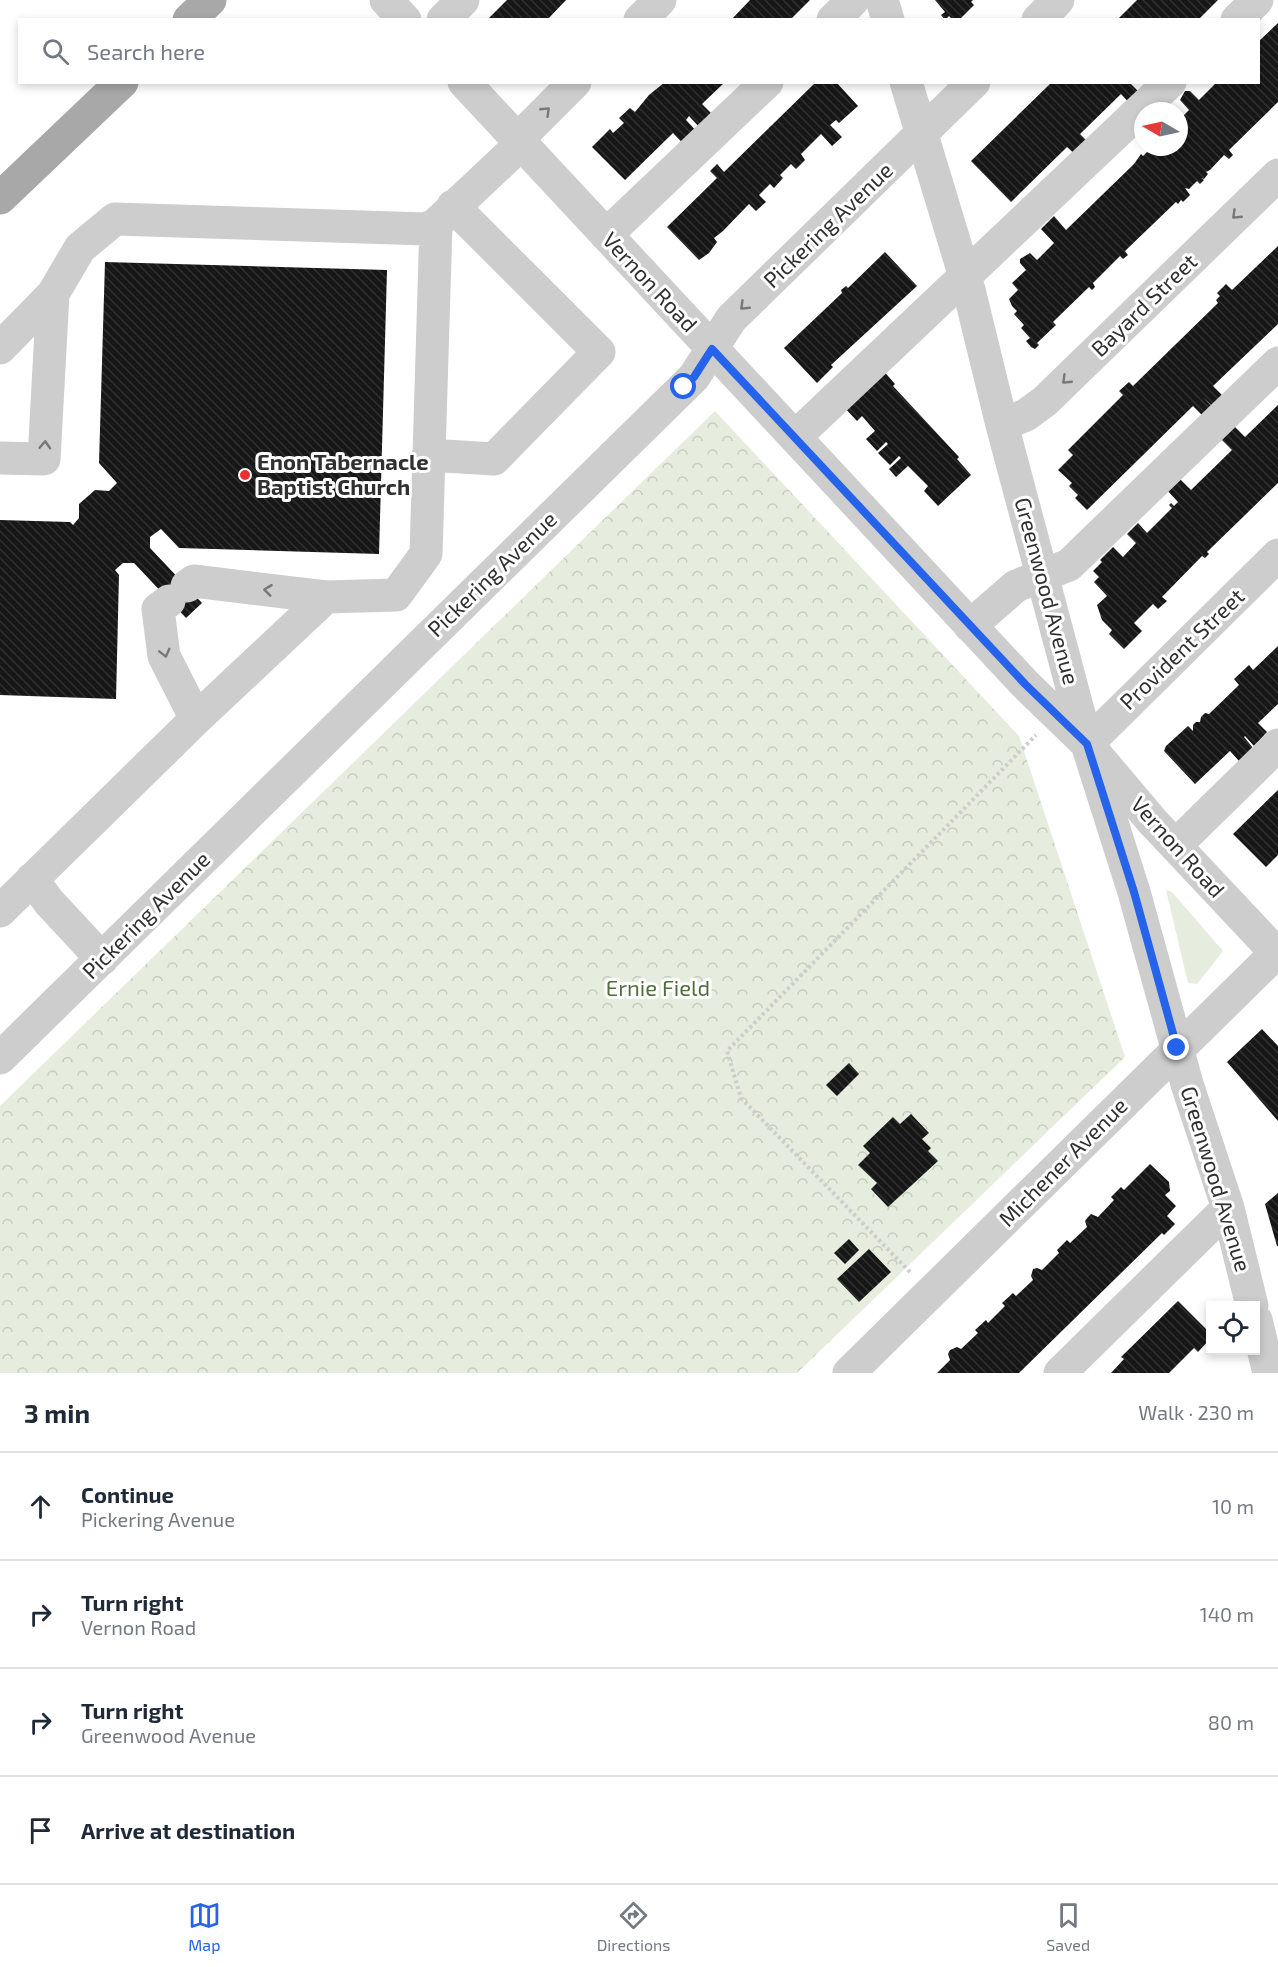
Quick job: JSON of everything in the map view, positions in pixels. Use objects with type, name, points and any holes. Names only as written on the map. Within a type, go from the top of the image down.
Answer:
[{"type":"main road","points":[[191,18],[210,0]]},
{"type":"main road","points":[[0,198],[120,84]]},
{"type":"street","points":[[386,0],[403,18]]},
{"type":"street","points":[[445,18],[463,0]]},
{"type":"street","points":[[642,18],[660,0]]},
{"type":"street","points":[[835,18],[853,0]]},
{"type":"street","points":[[882,0],[887,18]]},
{"type":"street","points":[[1040,18],[1058,0]]},
{"type":"street","points":[[1239,18],[1257,0]]},
{"type":"street","name":"Vernon Road","points":[[466,84],[970,626],[1087,744],[1153,822],[1277,953]]},
{"type":"street","points":[[0,348],[53,294],[80,248],[115,219],[426,229],[444,215],[519,142],[573,84]]},
{"type":"street","points":[[606,235],[765,84]]},
{"type":"street","name":"Greenwood Avenue","points":[[907,84],[965,276],[1087,744],[1134,892],[1186,1084],[1228,1208],[1251,1301]]},
{"type":"street","name":"Pickering Avenue","points":[[0,1058],[694,377],[731,319],[972,84]]},
{"type":"street","points":[[795,437],[1168,84]]},
{"type":"street","name":"Bayard Street","points":[[1002,425],[1026,415],[1045,400],[1278,175]]},
{"type":"street","points":[[428,455],[494,459],[599,352],[444,215]]},
{"type":"street","points":[[196,719],[164,656],[158,609],[194,580],[326,597],[396,595],[426,554],[428,455],[444,215]]},
{"type":"street","points":[[0,458],[44,459],[53,294]]},
{"type":"street","points":[[970,626],[1016,586],[1069,566],[1278,363]]},
{"type":"street","name":"Provident Street","points":[[1087,744],[1278,555]]},
{"type":"street","points":[[0,911],[196,719],[326,597]]},
{"type":"street","points":[[1176,845],[1278,745]]},
{"type":"street","points":[[32,879],[49,902],[102,958]]},
{"type":"street","name":"Michener Avenue","points":[[849,1373],[1177,1048],[1277,953]]},
{"type":"street","points":[[1060,1373],[1228,1208]]},
{"type":"street","points":[[1260,1332],[1270,1361]]},
{"type":"path","points":[[931,1294],[741,1098],[727,1052],[1056,714]]},
{"type":"green space","name":"Ernie Field","points":[[715,411],[1019,736],[1125,1057],[797,1373],[0,1373],[0,1106]]},
{"type":"green space","points":[[1166,890],[1172,892],[1223,951],[1197,984],[1188,983]]},
{"type":"building","points":[[507,0],[566,0],[549,18],[489,18]]},
{"type":"building","points":[[750,0],[810,0],[792,18],[733,18]]},
{"type":"building","points":[[935,0],[973,0],[971,2],[974,5],[961,18],[949,16],[943,18],[941,15],[945,12]]},
{"type":"building","points":[[1137,0],[1218,0],[1200,18],[1119,18]]},
{"type":"building","points":[[1278,23],[1278,102],[1229,150],[1233,155],[1229,159],[1224,155],[1206,172],[1208,174],[1204,179],[1201,178],[1204,180],[1200,184],[1197,181],[1189,189],[1185,188],[1190,195],[1183,202],[1181,200],[1178,204],[1176,202],[1125,251],[1128,255],[1123,259],[1120,256],[1093,283],[1095,287],[1092,290],[1089,287],[1053,322],[1056,325],[1037,343],[1039,345],[1035,349],[1031,347],[1026,341],[1030,338],[1021,328],[1024,325],[1014,314],[1017,311],[1009,299],[1018,290],[1012,283],[1026,270],[1020,263],[1020,259],[1030,253],[1037,260],[1054,243],[1041,229],[1054,216],[1066,230],[1140,156],[1188,156],[1188,102],[1180,100],[1185,91],[1190,91],[1199,100],[1215,84],[1260,84],[1260,40]]},
{"type":"building","points":[[663,84],[723,84],[702,104],[715,117],[701,129],[689,116],[686,120],[700,135],[687,148],[673,133],[625,180],[592,147],[610,129],[613,133],[624,123],[619,118],[630,108],[635,112],[649,95]]},
{"type":"building","points":[[814,84],[838,84],[858,106],[839,123],[836,120],[830,125],[842,137],[832,146],[821,134],[801,154],[805,160],[796,169],[791,164],[780,175],[783,178],[774,188],[770,184],[759,195],[766,202],[756,211],[749,204],[714,238],[717,242],[709,253],[699,260],[667,227],[717,178],[710,171],[717,164],[724,172]]},
{"type":"building","points":[[1050,84],[1131,84],[1142,95],[1131,105],[1121,94],[1080,134],[1090,144],[1077,156],[1067,147],[1011,202],[971,161]]},
{"type":"building","points":[[1278,246],[1278,324],[1213,386],[1223,396],[1212,406],[1203,397],[1214,409],[1205,418],[1193,406],[1087,510],[1075,498],[1078,495],[1069,486],[1072,483],[1058,470],[1073,455],[1068,450],[1123,395],[1119,391],[1129,382],[1133,386],[1218,303],[1216,300],[1220,296],[1217,293],[1226,284],[1232,290]]},
{"type":"building","points":[[885,252],[917,286],[831,365],[833,367],[817,383],[784,348],[842,293],[841,290],[846,286],[848,288]]},
{"type":"building","name":"Enon Tabernacle Baptist Church","points":[[105,262],[387,270],[379,554],[179,548],[161,529],[150,537],[150,548],[202,603],[186,618],[134,563],[123,563],[115,570],[119,575],[116,699],[0,695],[0,520],[70,522],[73,525],[79,518],[79,504],[95,490],[109,491],[117,483],[99,463]]},
{"type":"building","points":[[881,368],[895,384],[893,386],[959,457],[957,459],[971,475],[938,506],[924,491],[928,486],[908,466],[896,477],[889,469],[901,458],[899,456],[890,465],[878,453],[888,444],[886,442],[877,451],[866,439],[875,431],[862,416],[857,421],[842,405]]},
{"type":"building","points":[[1278,405],[1278,483],[1207,552],[1209,554],[1205,558],[1202,556],[1162,597],[1167,601],[1158,609],[1153,604],[1134,623],[1142,631],[1124,649],[1109,634],[1112,630],[1102,620],[1097,605],[1107,596],[1094,582],[1099,577],[1093,571],[1113,547],[1123,557],[1136,543],[1127,534],[1138,523],[1147,533],[1172,508],[1169,505],[1171,503],[1174,506],[1178,502],[1165,488],[1177,476],[1191,490],[1232,450],[1218,436],[1231,423],[1245,437]]},
{"type":"building","points":[[1278,646],[1278,704],[1258,723],[1267,732],[1254,746],[1245,736],[1253,748],[1239,761],[1230,751],[1195,784],[1164,751],[1166,746],[1188,726],[1193,731],[1193,725],[1200,722],[1205,713],[1209,714],[1239,685],[1234,679],[1249,665],[1253,670]]},
{"type":"building","points":[[1278,790],[1278,855],[1266,867],[1233,834]]},
{"type":"building","points":[[1262,1029],[1278,1046],[1278,1121],[1227,1062]]},
{"type":"building","points":[[849,1063],[859,1074],[837,1096],[826,1085]]},
{"type":"building","points":[[911,1114],[929,1133],[922,1139],[931,1148],[928,1151],[938,1161],[888,1207],[871,1189],[877,1183],[858,1165],[870,1153],[863,1146],[893,1117],[900,1124]]},
{"type":"building","points":[[1150,1164],[1169,1182],[1170,1191],[1165,1195],[1176,1206],[1167,1216],[1175,1224],[1164,1235],[1162,1233],[1019,1373],[937,1373],[950,1360],[948,1354],[950,1350],[957,1347],[961,1349],[978,1333],[975,1330],[986,1320],[988,1323],[1005,1306],[1002,1303],[1013,1293],[1016,1296],[1033,1280],[1031,1276],[1033,1269],[1042,1270],[1059,1253],[1057,1250],[1067,1240],[1070,1243],[1087,1227],[1085,1221],[1091,1214],[1098,1217],[1114,1200],[1111,1197],[1121,1187],[1124,1190]]},
{"type":"building","points":[[1278,1193],[1278,1246],[1277,1246],[1265,1204]]},
{"type":"building","points":[[849,1239],[859,1250],[845,1264],[834,1253]]},
{"type":"building","points":[[869,1249],[891,1272],[859,1302],[837,1279]]},
{"type":"building","points":[[1178,1301],[1206,1329],[1206,1343],[1198,1352],[1194,1348],[1169,1373],[1111,1373],[1124,1359],[1121,1357]]},
{"type":"place","name":"Enon Tabernacle Baptist Church","points":[[245,475]]},
{"type":"route","points":[[684,387],[704,364],[712,349],[1025,684],[1087,744],[1134,892],[1177,1048]]}]
